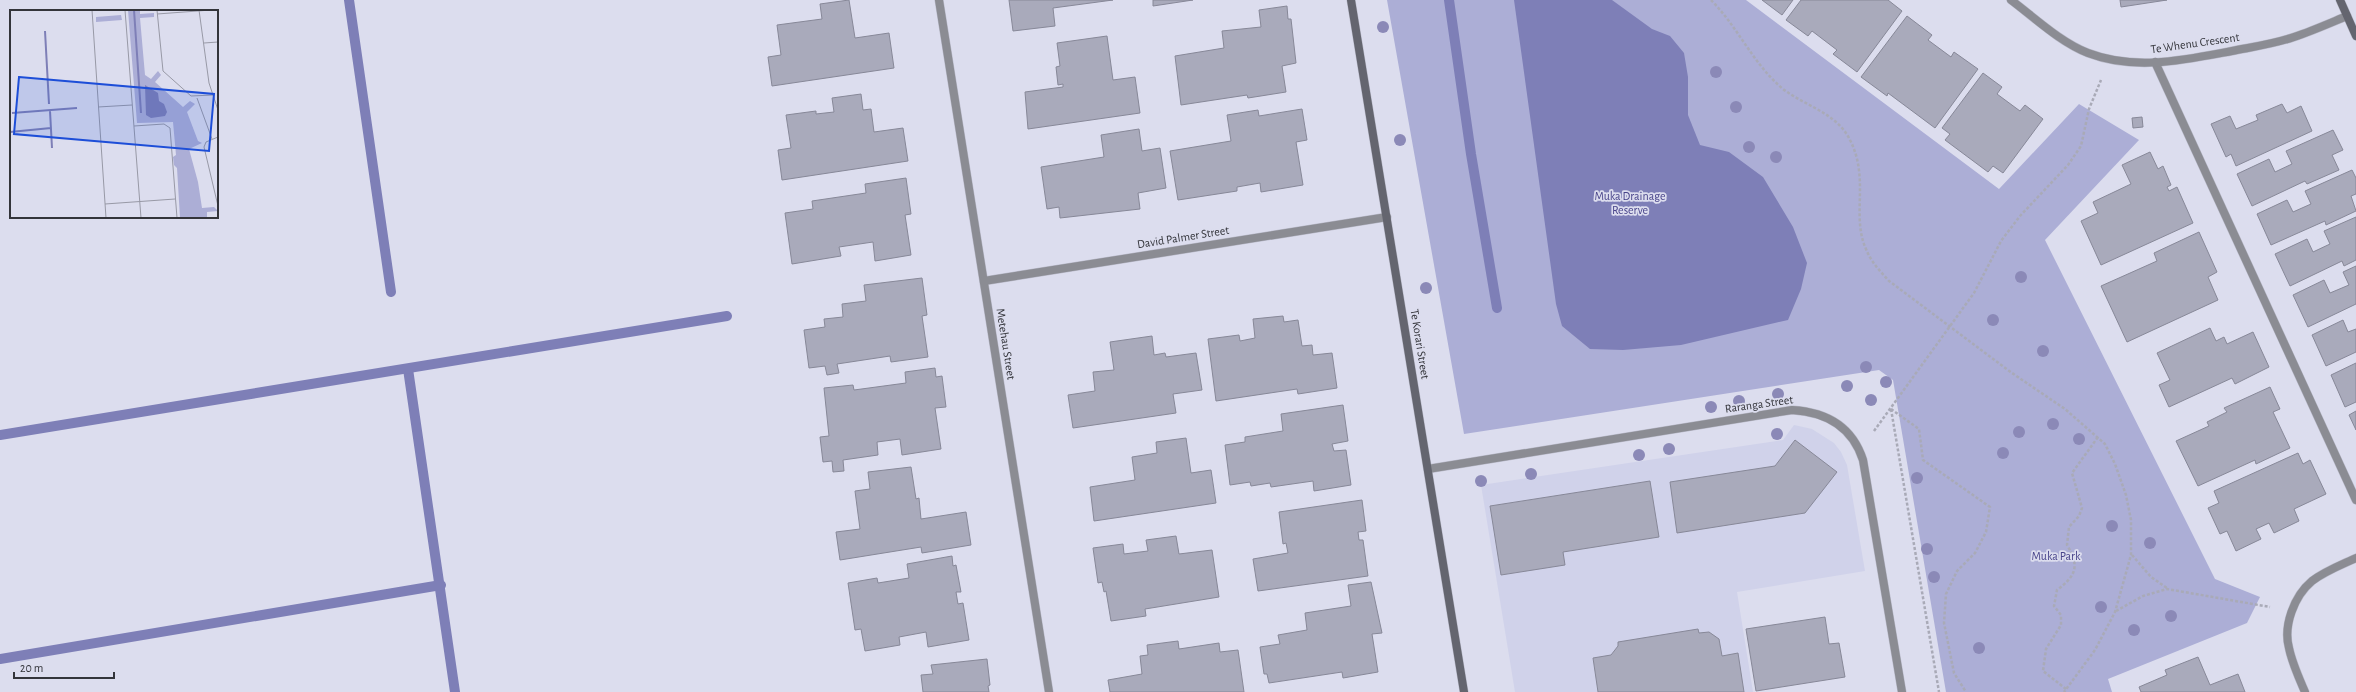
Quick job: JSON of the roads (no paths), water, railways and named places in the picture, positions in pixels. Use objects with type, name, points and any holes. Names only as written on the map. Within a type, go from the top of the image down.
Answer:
[{"type":"street","name":"Metehau Street","points":[[939,0],[1049,692]]},
{"type":"street","name":"Te Korari Street","points":[[1351,0],[1464,692]]},
{"type":"street","name":"Te Whenu Crescent","points":[[2011,0],[2068,42],[2087,52],[2109,60],[2130,63],[2191,58],[2266,45],[2293,38],[2347,16]]},
{"type":"street","points":[[2340,0],[2355,32]]},
{"type":"street","points":[[2155,62],[2356,500]]},
{"type":"street","name":"David Palmer Street","points":[[984,281],[1387,216]]},
{"type":"street","name":"Raranga Street","points":[[1428,469],[1792,410],[1813,411],[1828,418],[1842,428],[1860,451],[1902,692]]},
{"type":"street","points":[[2305,692],[2288,647],[2287,627],[2292,611],[2298,597],[2311,582],[2356,558]]},
{"type":"waterway","points":[[349,0],[391,292]]},
{"type":"waterway","points":[[1449,0],[1471,154],[1497,308]]},
{"type":"waterway","points":[[0,435],[727,316]]},
{"type":"waterway","points":[[408,369],[455,692]]},
{"type":"waterway","points":[[0,659],[441,585]]},
{"type":"park label","name":"Muka Drainage Reserve","points":[[1630,203]]},
{"type":"park label","name":"Muka Park","points":[[2056,556]]}]
